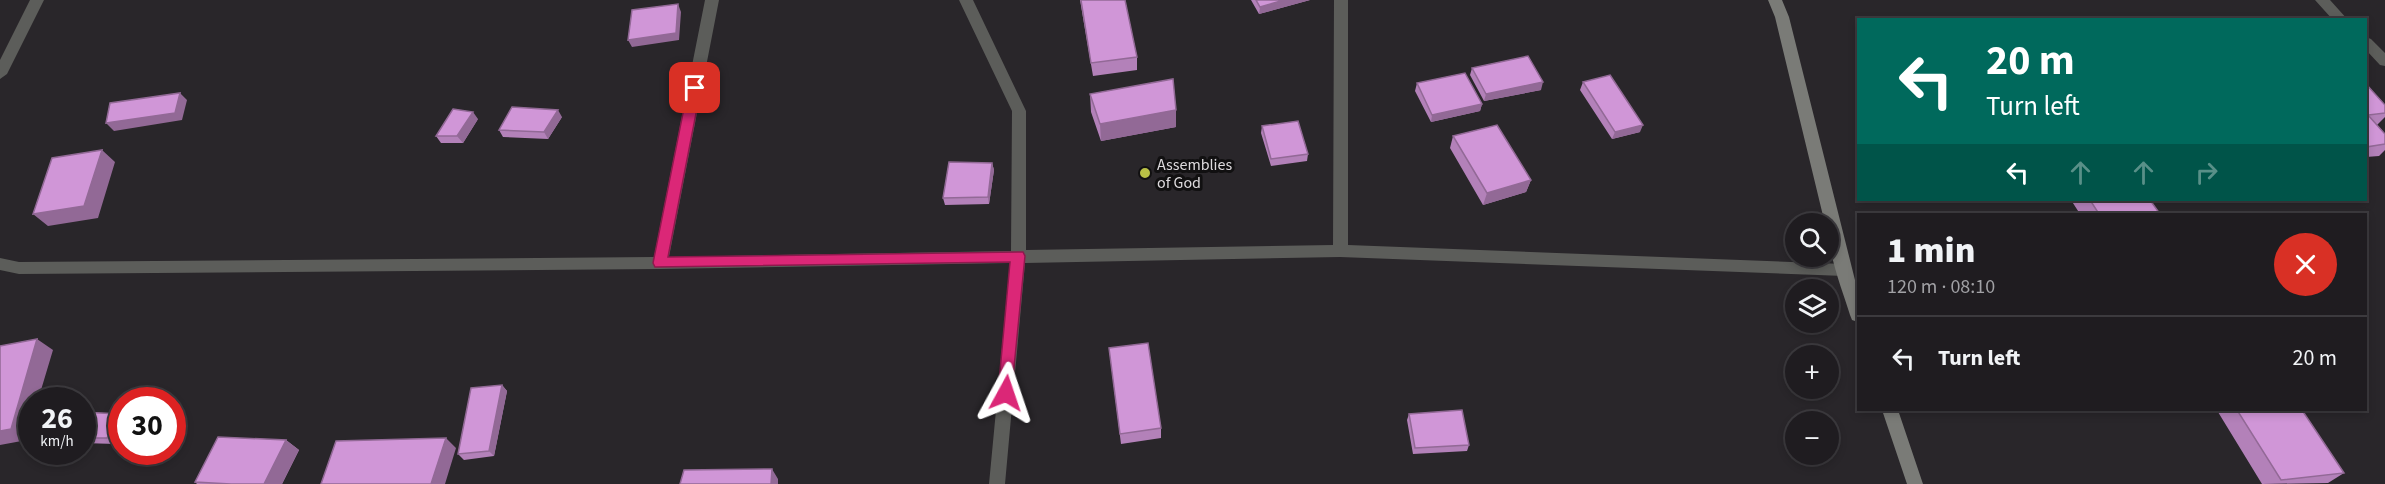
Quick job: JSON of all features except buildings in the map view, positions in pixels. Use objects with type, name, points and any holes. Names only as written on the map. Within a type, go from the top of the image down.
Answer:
[{"type":"street","points":[[0,74],[38,0]]},
{"type":"street","points":[[660,263],[712,0]]},
{"type":"street","points":[[966,0],[1019,111],[1018,256],[997,484]]},
{"type":"street","points":[[1340,251],[1341,0]]},
{"type":"street","points":[[1775,0],[1782,17],[1844,270],[1857,312]]},
{"type":"street","points":[[2322,0],[2340,18]]},
{"type":"street","points":[[2367,43],[2385,61]]},
{"type":"street","points":[[0,264],[31,268],[660,263],[1340,251],[1844,270]]},
{"type":"street","points":[[1890,411],[1915,484]]},
{"type":"place","name":"Assemblies of God","points":[[1145,173]]},
{"type":"route","points":[[695,88],[660,263],[1018,256],[1006,393]]}]
